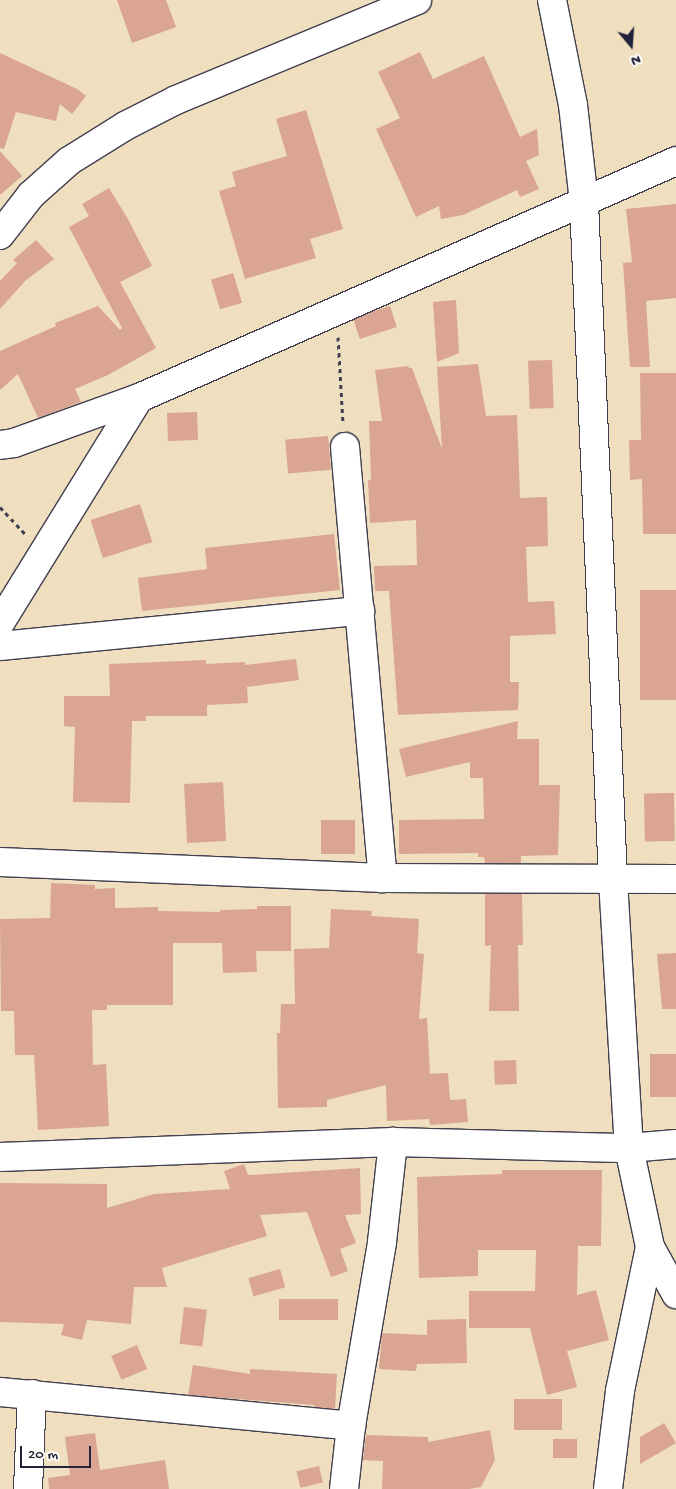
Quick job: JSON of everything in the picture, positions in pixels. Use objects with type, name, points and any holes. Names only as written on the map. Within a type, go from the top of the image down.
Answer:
[{"type":"street","points":[[0,235],[31,195],[69,161],[125,126],[176,100],[416,0]]},
{"type":"street","points":[[552,0],[572,104],[584,202],[613,880],[629,1148],[650,1247],[676,1294]]},
{"type":"street","points":[[0,445],[14,443],[140,398],[676,160]]},
{"type":"street","points":[[0,623],[140,398]]},
{"type":"street","points":[[345,448],[384,878]]},
{"type":"street","points":[[0,646],[360,611]]},
{"type":"street","points":[[0,862],[384,878],[676,879]]},
{"type":"street","points":[[344,1489],[351,1426],[382,1242],[393,1142]]},
{"type":"street","points":[[0,1157],[393,1142],[629,1148],[676,1144]]},
{"type":"street","points":[[608,1489],[620,1391],[650,1247]]},
{"type":"street","points":[[0,1392],[351,1426]]},
{"type":"street","points":[[28,1489],[32,1394]]},
{"type":"path","points":[[336,311],[345,448]]},
{"type":"path","points":[[0,507],[43,554]]},
{"type":"building","points":[[117,0],[166,0],[176,27],[132,43]]},
{"type":"building","points":[[420,52],[433,79],[484,56],[520,137],[537,129],[539,155],[526,161],[539,189],[520,197],[517,190],[463,215],[441,219],[439,206],[416,217],[376,129],[400,118],[378,72]]},
{"type":"building","points":[[0,53],[77,89],[86,96],[72,114],[60,104],[56,121],[16,112],[4,149],[0,148]]},
{"type":"building","points":[[306,110],[343,229],[310,239],[316,258],[245,279],[219,191],[236,186],[232,172],[287,156],[276,119]]},
{"type":"building","points":[[0,151],[22,176],[0,195]]},
{"type":"building","points":[[109,188],[128,219],[152,266],[120,282],[156,348],[108,375],[75,389],[81,402],[38,418],[18,374],[0,390],[0,351],[56,326],[55,323],[98,306],[120,330],[122,328],[69,227],[89,216],[82,204]]},
{"type":"building","points":[[676,204],[676,298],[646,301],[650,367],[630,367],[623,263],[632,262],[626,209]]},
{"type":"building","points":[[36,240],[54,259],[26,280],[0,309],[0,281],[17,263],[13,260]]},
{"type":"building","points":[[233,273],[242,303],[220,309],[211,280]]},
{"type":"building","points":[[456,300],[459,353],[437,362],[433,302]]},
{"type":"building","points":[[390,306],[397,327],[360,339],[353,318]]},
{"type":"building","points":[[552,360],[554,408],[530,409],[528,361]]},
{"type":"building","points":[[478,364],[486,416],[517,415],[520,498],[547,497],[548,546],[526,547],[528,602],[554,601],[556,634],[510,636],[510,682],[519,682],[518,710],[398,715],[389,591],[375,591],[374,566],[417,565],[416,520],[370,523],[368,480],[371,480],[369,421],[382,421],[375,370],[408,366],[412,368],[442,449],[437,367]]},
{"type":"building","points":[[640,373],[676,373],[676,534],[643,534],[642,479],[630,480],[629,440],[641,440]]},
{"type":"building","points":[[197,412],[198,440],[168,441],[167,413]]},
{"type":"building","points":[[328,436],[331,470],[288,474],[285,440]]},
{"type":"building","points":[[140,504],[152,542],[103,558],[91,520]]},
{"type":"building","points":[[334,534],[340,590],[142,611],[138,578],[207,569],[205,548]]},
{"type":"building","points":[[640,590],[676,590],[676,700],[640,700]]},
{"type":"building","points":[[296,659],[299,680],[247,687],[248,703],[207,705],[207,716],[146,716],[146,721],[132,721],[130,803],[73,802],[75,727],[64,726],[64,696],[110,696],[109,664],[206,660],[206,664],[245,662],[245,665]]},
{"type":"building","points":[[518,721],[517,739],[539,739],[539,785],[560,785],[558,855],[521,856],[521,863],[485,863],[484,857],[478,857],[478,853],[399,854],[399,820],[484,819],[483,778],[470,778],[470,762],[406,777],[399,749]]},
{"type":"building","points":[[223,782],[226,841],[187,843],[184,784]]},
{"type":"building","points":[[674,793],[675,841],[645,842],[644,794]]},
{"type":"building","points":[[321,820],[355,820],[355,854],[321,854]]},
{"type":"building","points":[[51,883],[95,885],[95,889],[115,888],[115,908],[158,907],[158,911],[220,912],[220,910],[257,909],[257,906],[291,906],[291,951],[256,951],[257,972],[223,973],[222,943],[173,943],[173,1005],[107,1005],[107,1010],[92,1010],[93,1065],[106,1064],[109,1126],[38,1130],[34,1055],[15,1055],[14,1011],[1,1011],[0,919],[50,918]]},
{"type":"building","points":[[485,894],[522,894],[523,945],[518,945],[519,1011],[489,1011],[491,945],[485,946]]},
{"type":"building","points":[[331,909],[372,911],[371,916],[419,919],[417,953],[424,954],[419,1019],[427,1018],[430,1074],[448,1073],[450,1100],[466,1099],[468,1122],[430,1125],[429,1119],[387,1121],[386,1085],[327,1100],[327,1107],[278,1108],[277,1033],[280,1033],[281,1004],[295,1004],[294,949],[329,948]]},
{"type":"building","points":[[676,953],[676,1009],[662,1009],[657,954]]},
{"type":"building","points":[[650,1054],[676,1054],[676,1097],[650,1097]]},
{"type":"building","points":[[516,1060],[517,1084],[495,1085],[494,1061]]},
{"type":"building","points":[[244,1164],[248,1175],[360,1168],[361,1214],[345,1215],[356,1243],[340,1249],[348,1271],[331,1277],[307,1212],[260,1215],[267,1236],[162,1268],[167,1287],[134,1287],[131,1324],[87,1320],[82,1340],[61,1335],[64,1324],[0,1322],[0,1183],[107,1184],[107,1208],[154,1194],[230,1189],[224,1171]]},
{"type":"building","points":[[502,1170],[602,1170],[601,1246],[578,1246],[577,1295],[596,1290],[609,1340],[567,1351],[577,1387],[547,1395],[530,1328],[469,1328],[469,1291],[535,1291],[536,1250],[478,1250],[478,1276],[419,1278],[417,1177],[502,1174]]},
{"type":"building","points":[[280,1269],[285,1287],[254,1296],[248,1278]]},
{"type":"building","points":[[279,1299],[338,1299],[338,1320],[279,1320]]},
{"type":"building","points":[[184,1307],[207,1310],[202,1347],[179,1344]]},
{"type":"building","points":[[466,1319],[467,1363],[417,1364],[416,1371],[379,1369],[382,1333],[427,1335],[427,1320]]},
{"type":"building","points":[[137,1345],[147,1369],[121,1380],[111,1356]]},
{"type":"building","points":[[193,1365],[250,1374],[250,1369],[337,1374],[335,1409],[314,1407],[314,1405],[188,1395]]},
{"type":"building","points":[[514,1399],[562,1399],[562,1430],[514,1430]]},
{"type":"building","points":[[664,1423],[676,1443],[640,1464],[640,1437]]},
{"type":"building","points":[[490,1430],[495,1460],[481,1487],[469,1489],[382,1489],[383,1461],[363,1460],[366,1435],[428,1437],[428,1442]]},
{"type":"building","points":[[95,1433],[100,1470],[165,1460],[169,1489],[49,1489],[48,1478],[70,1475],[65,1437]]},
{"type":"building","points":[[553,1439],[577,1439],[577,1458],[553,1458]]},
{"type":"building","points":[[319,1466],[323,1483],[300,1488],[297,1471]]}]
